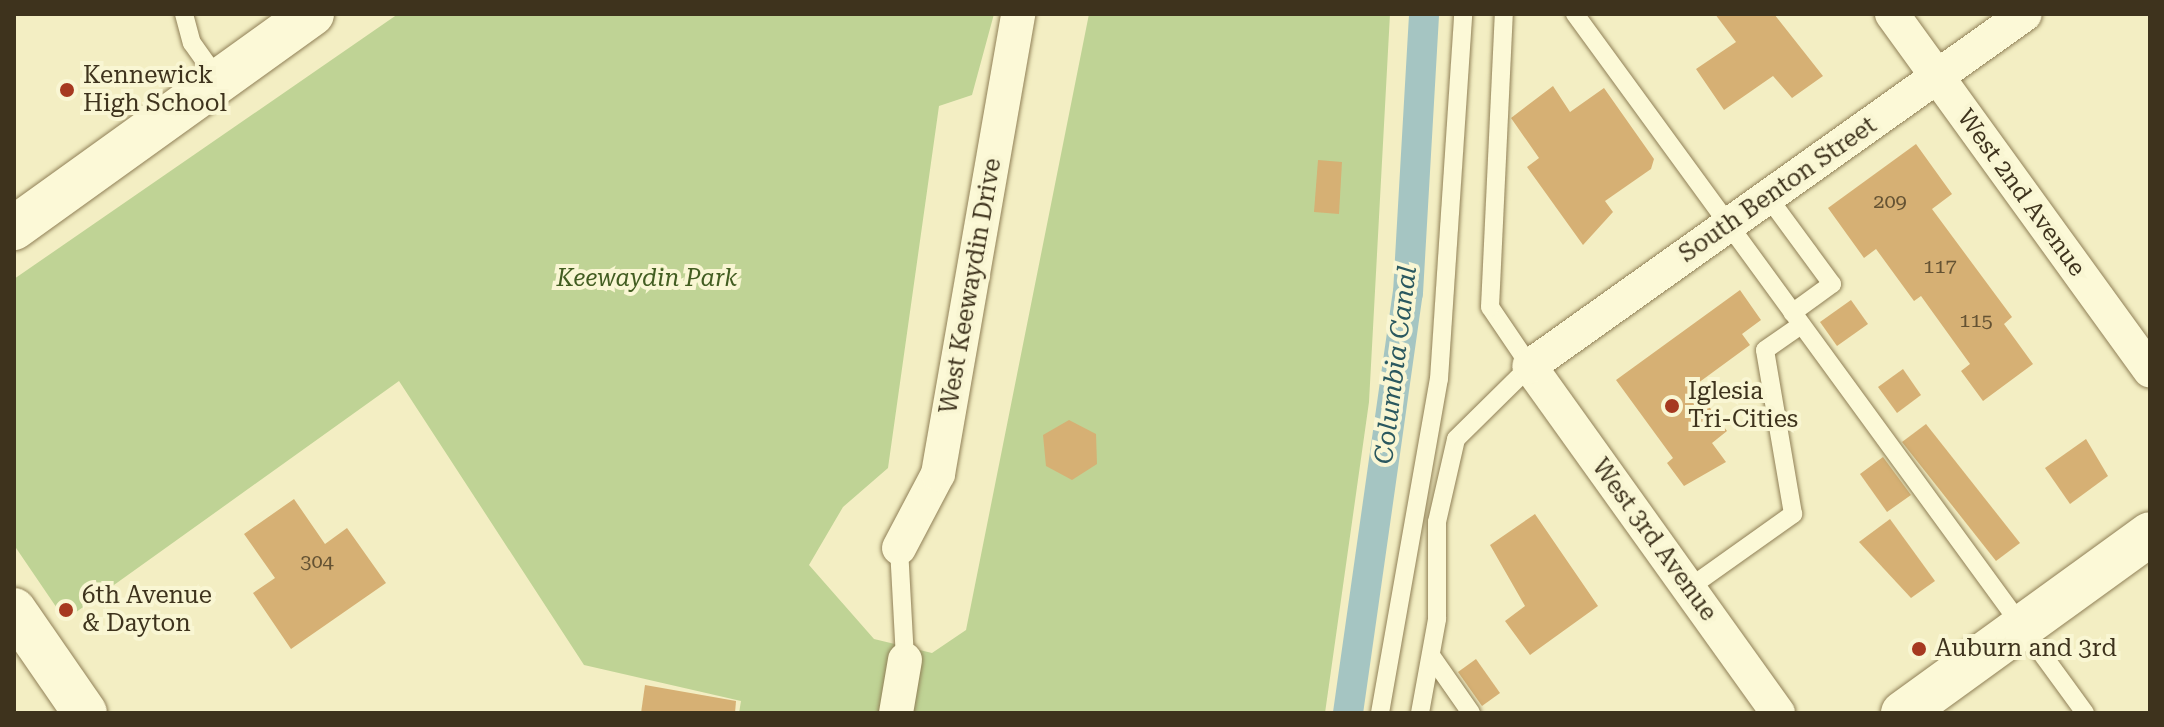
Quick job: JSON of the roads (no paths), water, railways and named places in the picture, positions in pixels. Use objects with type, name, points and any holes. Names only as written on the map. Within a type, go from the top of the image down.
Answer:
[{"type":"street","points":[[14,228],[312,14]]},
{"type":"street","name":"West Keewaydin Drive","points":[[899,548],[938,474],[1018,14]]},
{"type":"street","name":"West 2nd Avenue","points":[[1892,14],[2150,371]]},
{"type":"street","name":"South Benton Street","points":[[1530,366],[2025,14]]},
{"type":"street","name":"West 3rd Avenue","points":[[1530,366],[1778,713]]},
{"type":"street","points":[[1903,713],[2150,534]]},
{"type":"street","points":[[14,610],[85,713]]},
{"type":"street","points":[[896,713],[905,660]]},
{"type":"lane","points":[[184,14],[192,43],[219,81]]},
{"type":"lane","points":[[1380,713],[1439,379],[1463,14]]},
{"type":"lane","points":[[1420,713],[1432,657],[1437,522],[1456,439],[1530,366],[1490,307],[1504,14]]},
{"type":"lane","points":[[1575,14],[2085,713]]},
{"type":"lane","points":[[1689,588],[1793,514],[1765,350],[1832,284],[1768,197]]},
{"type":"lane","points":[[899,548],[905,660]]},
{"type":"lane","points":[[1432,657],[1471,713]]},
{"type":"waterway","name":"Columbia Canal","points":[[1348,713],[1408,293],[1424,14]]},
{"type":"place","name":"Kennewick High School","points":[[67,90]]},
{"type":"place","name":"Iglesia Tri-Cities","points":[[1672,406]]},
{"type":"place","name":"6th Avenue & Dayton","points":[[66,610]]},
{"type":"place","name":"Auburn and 3rd","points":[[1919,649]]},
{"type":"park label","name":"Keewaydin Park","points":[[647,279]]}]
